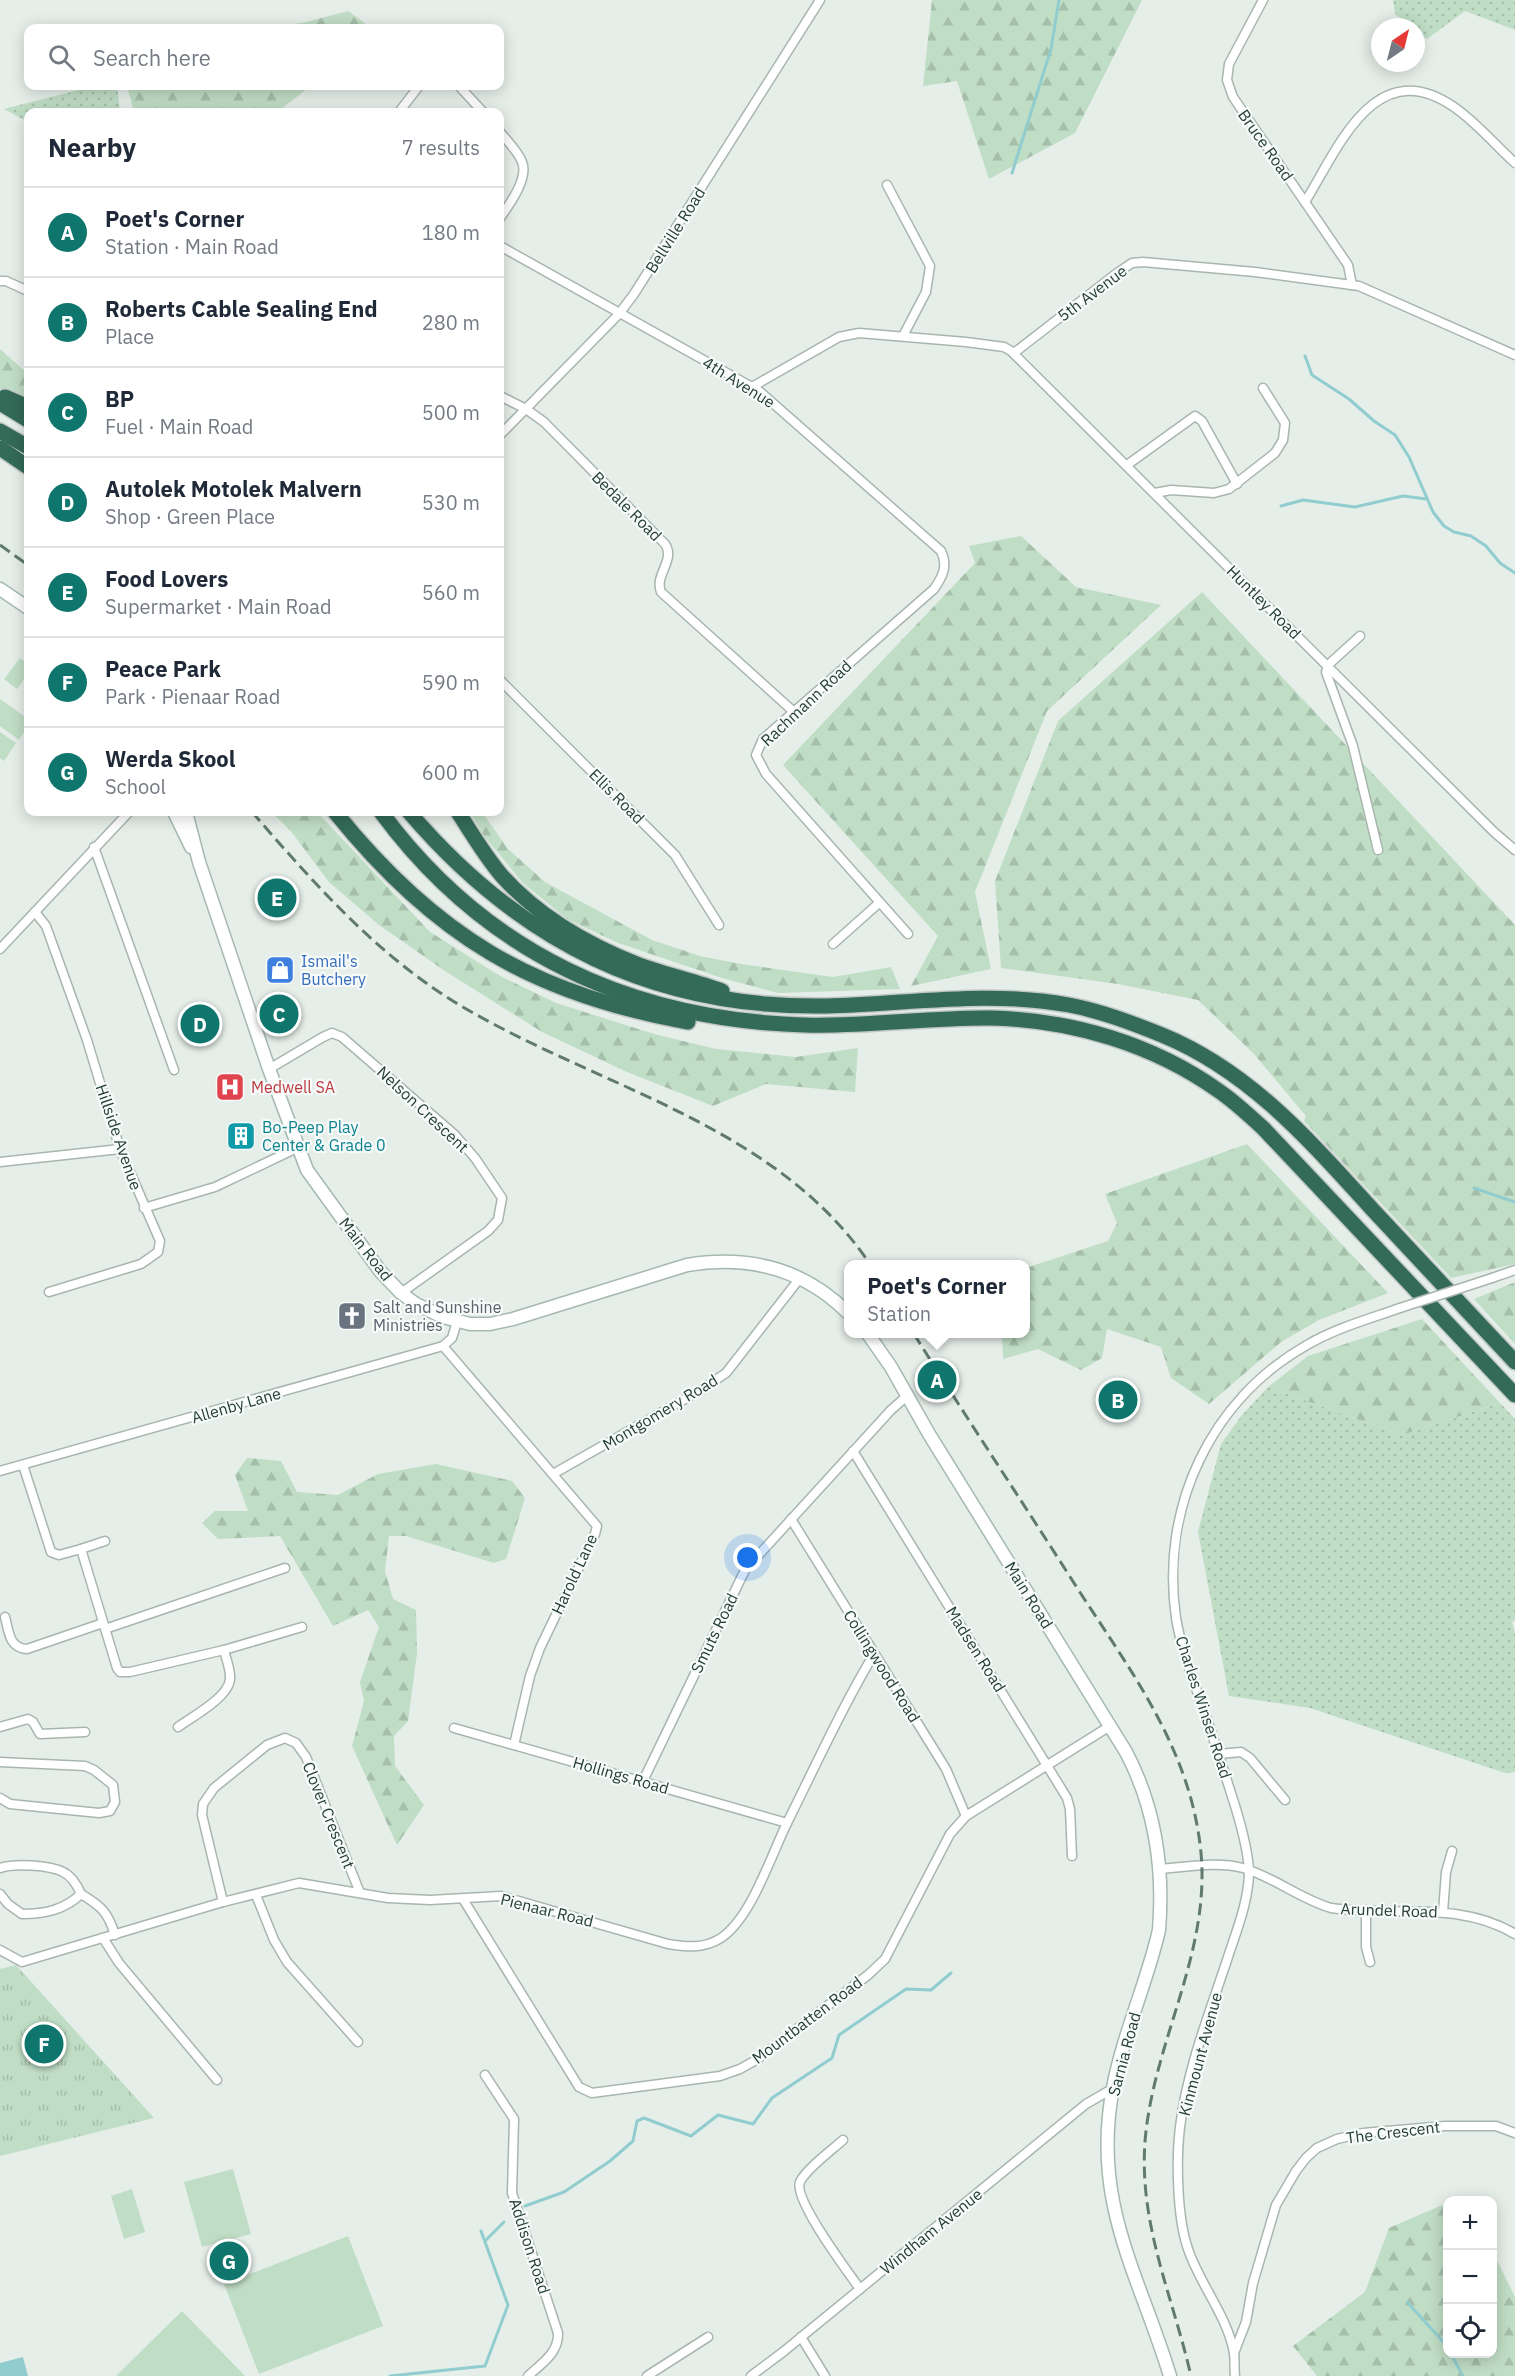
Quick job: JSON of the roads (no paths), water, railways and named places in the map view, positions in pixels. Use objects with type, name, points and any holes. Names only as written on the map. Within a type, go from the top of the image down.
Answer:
[{"type":"highway","points":[[0,395],[24,405]]},
{"type":"highway","points":[[0,404],[24,418]]},
{"type":"highway","points":[[0,431],[24,445]]},
{"type":"highway","points":[[0,448],[24,464]]},
{"type":"highway","points":[[339,816],[404,888],[439,918],[474,944],[521,971],[564,990],[601,1003],[645,1014],[740,1029],[824,1032],[873,1024]]},
{"type":"highway","points":[[384,816],[429,871],[483,918],[523,946],[599,986],[674,1009],[750,1022],[806,1025],[873,1024],[992,1018],[1053,1023],[1114,1038],[1140,1048],[1197,1077],[1234,1102],[1288,1152],[1515,1395]]},
{"type":"highway","points":[[412,816],[472,878],[546,933],[584,955],[629,975],[666,986],[702,995],[748,1002],[827,1006],[962,999],[1042,1001],[1096,1011],[1166,1037],[1226,1069],[1251,1087],[1294,1125],[1515,1362]]},
{"type":"highway","points":[[460,816],[480,848],[503,876],[560,926],[599,948],[641,966],[711,987],[748,1002]]},
{"type":"main road","points":[[0,589],[24,605]]},
{"type":"main road","name":"Main Road","points":[[176,816],[199,862]]},
{"type":"main road","name":"Main Road","points":[[187,816],[199,862],[297,1148],[307,1170],[380,1271],[401,1293],[424,1308],[457,1322],[501,1323],[655,1274],[715,1261],[758,1264],[800,1278],[844,1309]]},
{"type":"main road","name":"Main Road","points":[[871,1338],[1135,1768],[1157,1845],[1160,1869]]},
{"type":"main road","name":"Sarnia Road","points":[[1160,1869],[1159,1930],[1112,2089],[1107,2165],[1114,2214],[1126,2256],[1170,2376]]},
{"type":"street","name":"Bellville Road","points":[[504,431],[619,314],[658,257],[820,0]]},
{"type":"street","name":"Bruce Road","points":[[1263,0],[1229,64],[1227,80],[1244,114],[1348,266],[1352,285]]},
{"type":"street","points":[[402,108],[416,90]]},
{"type":"street","points":[[463,90],[479,108]]},
{"type":"street","points":[[1305,202],[1354,121],[1378,99],[1394,93],[1420,93],[1450,104],[1515,163]]},
{"type":"street","points":[[504,137],[520,157],[524,169],[516,194],[504,212]]},
{"type":"street","points":[[887,185],[930,266],[928,286],[903,336]]},
{"type":"street","name":"4th Avenue","points":[[504,248],[752,387],[777,405],[941,551],[945,562]]},
{"type":"street","name":"5th Avenue","points":[[1014,353],[1117,273],[1137,262],[1352,285],[1370,290],[1515,355]]},
{"type":"street","points":[[0,281],[6,281],[24,289]]},
{"type":"street","points":[[752,387],[843,336],[869,332],[998,346],[1014,353]]},
{"type":"street","name":"Huntley Road","points":[[1014,353],[1494,832],[1515,850]]},
{"type":"street","points":[[1155,493],[1172,490],[1214,493],[1237,484],[1275,453],[1283,440],[1283,419],[1263,388]]},
{"type":"street","points":[[504,398],[526,409]]},
{"type":"street","name":"Bedale Road","points":[[526,409],[544,422],[667,546],[669,555],[659,585],[664,596],[794,712]]},
{"type":"street","points":[[1127,465],[1195,416],[1202,421],[1237,484]]},
{"type":"street","name":"Rachmann Road","points":[[908,934],[758,763],[756,752],[761,741],[934,589],[943,574],[945,562]]},
{"type":"street","points":[[1360,636],[1328,665],[1326,672],[1353,746],[1378,850]]},
{"type":"street","name":"Ellis Road","points":[[504,684],[675,855],[719,925]]},
{"type":"street","points":[[0,949],[125,816]]},
{"type":"street","points":[[94,848],[174,1070]]},
{"type":"street","points":[[833,944],[879,903]]},
{"type":"street","name":"Hillside Avenue","points":[[35,912],[46,926],[50,936],[87,1040],[120,1149],[160,1240],[160,1248],[153,1257],[141,1264],[49,1292]]},
{"type":"street","name":"Nelson Crescent","points":[[269,1069],[332,1033],[342,1037],[455,1135],[495,1185],[502,1198],[498,1220],[488,1231],[401,1293]]},
{"type":"street","points":[[144,1208],[215,1187],[297,1148]]},
{"type":"street","points":[[0,1162],[120,1149]]},
{"type":"street","name":"Charles Winser Road","points":[[1249,1870],[1243,1833],[1185,1656],[1176,1618],[1172,1558],[1178,1519],[1192,1476],[1224,1419],[1252,1387],[1271,1370],[1307,1345],[1324,1336],[1400,1308],[1515,1270]]},
{"type":"street","name":"Montgomery Road","points":[[553,1474],[699,1391],[726,1372],[800,1278]]},
{"type":"street","points":[[443,1346],[452,1338],[457,1322]]},
{"type":"street","name":"Harold Lane","points":[[443,1346],[597,1526],[540,1648],[530,1676],[514,1745]]},
{"type":"street","name":"Allenby Lane","points":[[0,1471],[443,1346]]},
{"type":"street","name":"Smuts Road","points":[[642,1781],[740,1578],[791,1519],[907,1396]]},
{"type":"street","name":"Madsen Road","points":[[854,1451],[1067,1798],[1070,1809],[1072,1856]]},
{"type":"street","points":[[24,1465],[49,1550],[59,1556],[105,1541]]},
{"type":"street","name":"Collingwood Road","points":[[791,1519],[946,1769],[966,1816]]},
{"type":"street","points":[[81,1549],[117,1668],[124,1673],[224,1650],[302,1627]]},
{"type":"street","points":[[5,1617],[11,1642],[20,1648],[27,1649],[285,1568]]},
{"type":"street","points":[[178,1727],[214,1702],[229,1685],[231,1677],[224,1650]]},
{"type":"street","name":"Pienaar Road","points":[[0,1950],[21,1962],[223,1902],[299,1883],[399,1899],[463,1899],[501,1896],[533,1903],[668,1944],[688,1947],[703,1946],[719,1939],[730,1930],[747,1908],[858,1681],[874,1654]]},
{"type":"street","points":[[0,1727],[28,1719],[33,1722],[40,1734],[85,1732]]},
{"type":"street","name":"Mountbatten Road","points":[[463,1899],[579,2087],[592,2093],[720,2076],[756,2060],[868,1975],[885,1959],[950,1834],[966,1816],[1110,1726]]},
{"type":"street","name":"Hollings Road","points":[[454,1728],[787,1823]]},
{"type":"street","name":"Clover Crescent","points":[[223,1902],[202,1815],[203,1804],[214,1788],[267,1744],[285,1738],[296,1743],[306,1757],[360,1893]]},
{"type":"street","points":[[1219,1754],[1242,1752],[1250,1758],[1285,1800]]},
{"type":"street","points":[[0,1762],[85,1767],[94,1770],[113,1785],[116,1802],[110,1811],[99,1813],[10,1804],[0,1798]]},
{"type":"street","points":[[1443,1912],[1446,1872],[1452,1851]]},
{"type":"street","name":"Arundel Road","points":[[1160,1869],[1223,1865],[1249,1870],[1323,1905],[1341,1910],[1443,1912],[1477,1917],[1504,1927],[1515,1934]]},
{"type":"street","points":[[0,1868],[21,1866],[61,1870],[77,1884],[81,1894],[110,1916],[116,1935]]},
{"type":"street","name":"Kinmount Avenue","points":[[1235,2376],[1234,2353],[1216,2307],[1188,2250],[1182,2220],[1179,2154],[1186,2098],[1200,2044],[1243,1908],[1249,1870]]},
{"type":"street","points":[[0,1894],[21,1914],[53,1910],[70,1905],[81,1894]]},
{"type":"street","points":[[256,1895],[274,1940],[287,1962],[358,2042]]},
{"type":"street","points":[[1366,1910],[1366,1947],[1370,1962]]},
{"type":"street","points":[[103,1938],[119,1963],[217,2079]]},
{"type":"street","name":"Addison Road","points":[[485,2075],[514,2119],[512,2193],[558,2333],[554,2351],[528,2376]]},
{"type":"street","name":"Windham Avenue","points":[[751,2376],[1086,2104],[1112,2089]]},
{"type":"street","name":"The Crescent","points":[[1234,2353],[1246,2322],[1253,2283],[1276,2205],[1296,2171],[1317,2148],[1337,2139],[1363,2133],[1445,2126],[1496,2126],[1515,2133]]},
{"type":"street","points":[[843,2140],[804,2176],[799,2186],[799,2193],[816,2224],[860,2289]]},
{"type":"street","points":[[647,2376],[708,2337]]},
{"type":"street","points":[[801,2337],[825,2376]]},
{"type":"water","points":[[23,2357],[28,2376],[0,2376],[0,2363]]},
{"type":"waterway","points":[[1012,173],[1051,49],[1059,0]]},
{"type":"waterway","points":[[1305,356],[1312,375],[1349,399],[1374,421],[1395,435],[1409,457],[1433,512],[1444,526],[1454,532],[1471,536],[1486,546],[1500,563],[1515,573]]},
{"type":"waterway","points":[[1281,506],[1303,500],[1355,507],[1403,496],[1426,499]]},
{"type":"waterway","points":[[1474,1188],[1515,1202]]},
{"type":"waterway","points":[[525,2206],[564,2192],[610,2161],[633,2141],[637,2121],[644,2118],[691,2136],[718,2115],[753,2124],[772,2098],[832,2058],[839,2035],[906,1989],[931,1990],[951,1973]]},
{"type":"waterway","points":[[486,2240],[504,2222]]},
{"type":"waterway","points":[[390,2376],[485,2366],[508,2305],[481,2231]]},
{"type":"waterway","points":[[1407,2302],[1443,2342]]},
{"type":"waterway","points":[[1453,2358],[1463,2376]]},
{"type":"railway","points":[[0,545],[24,562]]},
{"type":"railway","points":[[256,816],[345,914],[370,938],[424,981],[453,1001],[507,1031],[678,1111],[732,1141],[784,1175],[830,1215],[867,1260]]},
{"type":"railway","points":[[917,1338],[1136,1679],[1171,1744],[1185,1779],[1195,1815],[1201,1853],[1202,1889],[1198,1924],[1152,2096],[1146,2131],[1144,2163],[1151,2225],[1191,2376]]},
{"type":"place","name":"Food Lovers","points":[[277,898]]},
{"type":"place","name":"Ismail's Butchery","points":[[280,970]]},
{"type":"place","name":"BP","points":[[279,1014]]},
{"type":"place","name":"Autolek Motolek Malvern","points":[[200,1024]]},
{"type":"place","name":"Medwell SA","points":[[230,1087]]},
{"type":"place","name":"Bo-Peep Play Center & Grade 0","points":[[241,1136]]},
{"type":"place","name":"Salt and Sunshine Ministries","points":[[352,1316]]},
{"type":"place","name":"Poet's Corner","points":[[937,1380]]},
{"type":"place","name":"Roberts Cable Sealing End","points":[[1118,1400]]},
{"type":"place","name":"Peace Park","points":[[44,2044]]},
{"type":"place","name":"Werda Skool","points":[[229,2261]]}]
